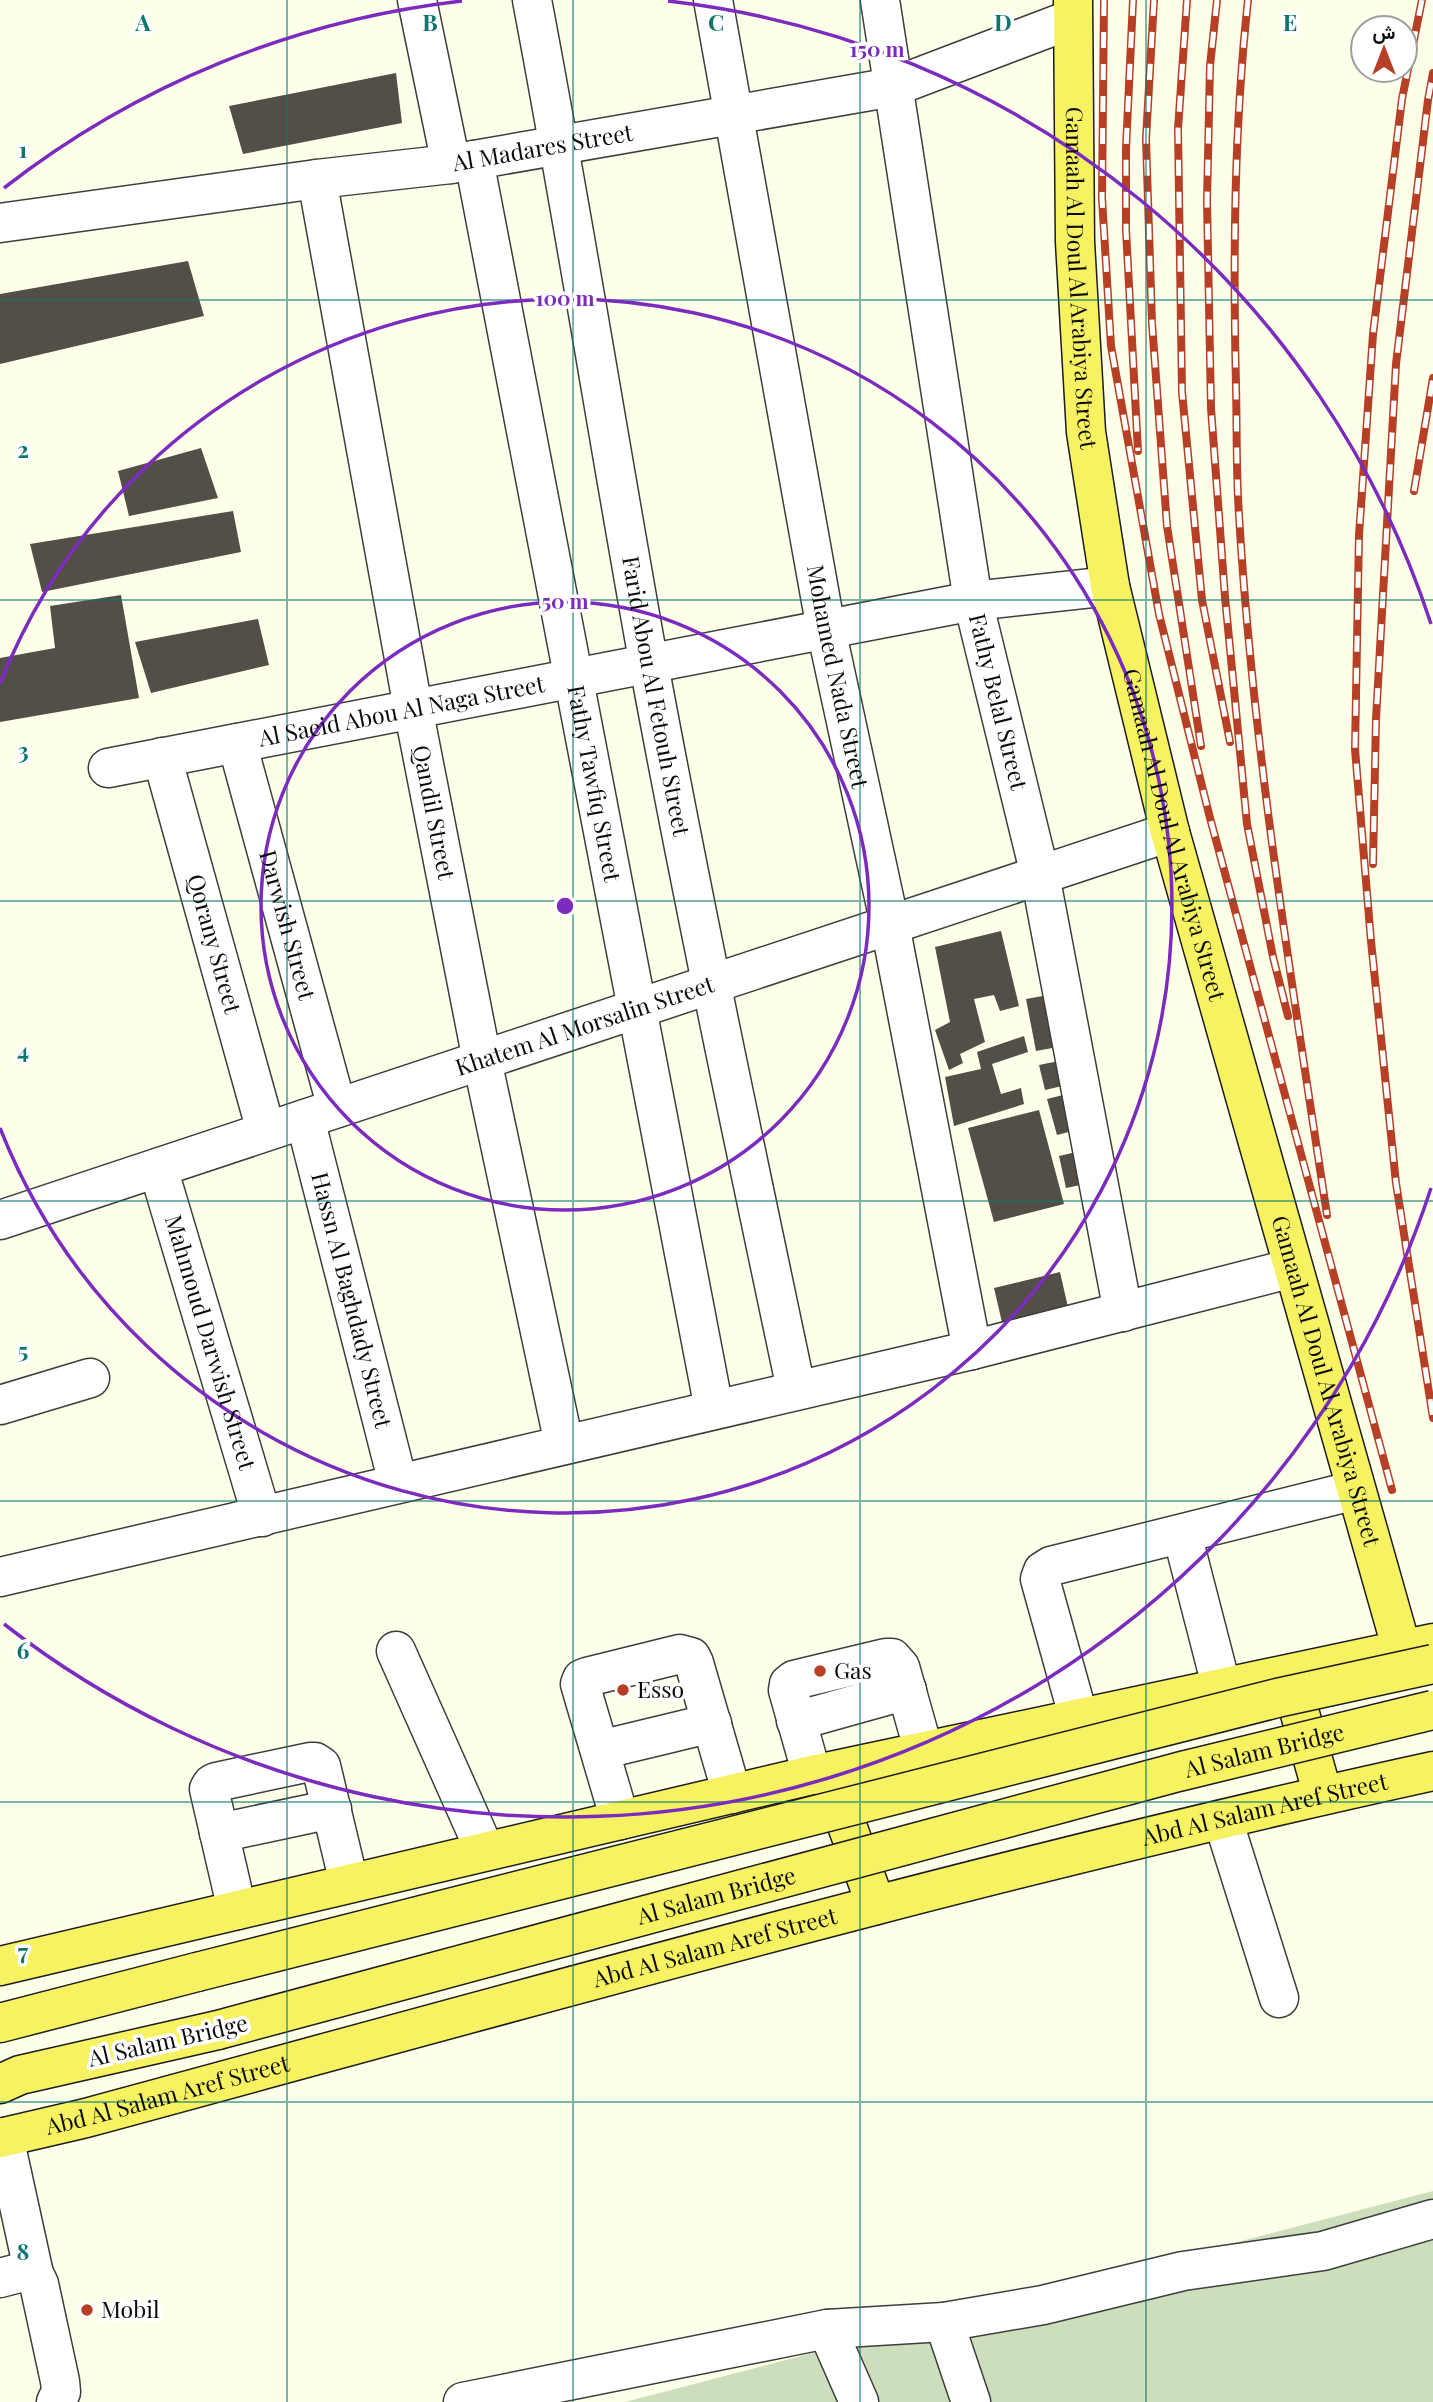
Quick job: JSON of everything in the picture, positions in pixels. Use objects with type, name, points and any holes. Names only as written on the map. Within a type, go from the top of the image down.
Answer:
[{"type":"main road","name":"Gamaah Al Doul Al Arabiya Street","points":[[1072,9],[1074,242],[1086,432],[1110,586],[1170,832],[1356,1490],[1423,1652]]},
{"type":"main road","points":[[0,1966],[819,1773],[1289,1675],[1423,1652]]},
{"type":"main road","name":"Al Salam Bridge","points":[[0,2023],[1277,1698],[1423,1652]]},
{"type":"main road","points":[[1289,1675],[1323,1795]]},
{"type":"main road","name":"Al Salam Bridge","points":[[0,2084],[20,2076],[218,2030],[1178,1772],[1433,1710]]},
{"type":"main road","name":"Abd Al Salam Aref Street","points":[[2,2138],[876,1905],[1223,1819],[1433,1771]]},
{"type":"main road","points":[[819,1773],[876,1905]]},
{"type":"street","name":"Fathy Tawfiq Street","points":[[417,0],[462,162],[573,677],[715,1409]]},
{"type":"street","name":"Farid Abou Al Fetouh Street","points":[[531,0],[560,145],[649,663],[710,985],[796,1389]]},
{"type":"street","name":"Mohamed Nada Street","points":[[712,0],[826,629],[890,925],[972,1350]]},
{"type":"street","name":"Fathy Belal Street","points":[[880,0],[973,601],[1040,875],[1123,1312]]},
{"type":"street","name":"Al Madares Street","points":[[0,223],[317,179],[462,162],[893,87],[1072,9]]},
{"type":"street","name":"Qandil Street","points":[[317,179],[482,1060],[564,1444]]},
{"type":"street","name":"Al Saeid Abou Al Naga Street","points":[[108,768],[973,601],[1110,586]]},
{"type":"street","name":"Darwish Street","points":[[237,743],[321,1113]]},
{"type":"street","name":"Qorany Street","points":[[162,757],[266,1131]]},
{"type":"street","name":"Khatem Al Morsalin Street","points":[[0,1220],[1170,832]]},
{"type":"street","name":"Hassn Al Baghdady Street","points":[[321,1113],[398,1483]]},
{"type":"street","name":"Mahmoud Darwish Street","points":[[158,1168],[262,1517]]},
{"type":"street","points":[[0,1577],[972,1350],[1293,1268]]},
{"type":"street","points":[[0,1405],[90,1378]]},
{"type":"street","points":[[1079,1719],[1040,1579],[1043,1571],[1051,1566],[1356,1490]]},
{"type":"street","points":[[1182,1534],[1222,1689]]},
{"type":"street","points":[[396,1651],[485,1851]]},
{"type":"street","points":[[621,1819],[580,1684],[582,1679],[680,1654],[691,1657],[694,1663],[732,1794]]},
{"type":"street","points":[[819,1773],[796,1721],[789,1684],[794,1680],[892,1658],[900,1667],[924,1752]]},
{"type":"street","points":[[600,1749],[712,1723]]},
{"type":"street","points":[[237,1910],[209,1788],[216,1782],[316,1762],[324,1772],[349,1883]]},
{"type":"street","points":[[219,1833],[332,1809]]},
{"type":"street","points":[[1223,1819],[1279,1998]]},
{"type":"street","points":[[2,2138],[17,2276],[39,2284],[60,2381],[61,2392],[55,2402]]},
{"type":"street","points":[[463,2402],[827,2329],[944,2322],[1043,2305],[1183,2272],[1323,2250],[1433,2219]]},
{"type":"street","points":[[944,2322],[971,2402]]},
{"type":"street","points":[[827,2329],[859,2402]]},
{"type":"green space","points":[[1433,2191],[1433,2402],[625,2402]]},
{"type":"building","points":[[396,73],[402,123],[243,154],[229,106]]},
{"type":"building","points":[[188,261],[204,316],[0,364],[0,294]]},
{"type":"building","points":[[201,448],[218,498],[129,516],[118,471]]},
{"type":"building","points":[[233,511],[241,552],[42,592],[30,544]]},
{"type":"building","points":[[121,595],[139,698],[0,722],[0,658],[55,648],[50,606]]},
{"type":"building","points":[[258,619],[269,665],[151,693],[135,642]]},
{"type":"building","points":[[1001,931],[1019,1006],[1000,1011],[994,995],[974,999],[985,1042],[960,1054],[963,1063],[949,1070],[935,1030],[950,1022],[935,947]]},
{"type":"building","points":[[1059,993],[1069,1045],[1036,1051],[1026,999]]},
{"type":"building","points":[[1024,1036],[1028,1052],[992,1064],[1001,1094],[1021,1088],[1024,1104],[954,1126],[945,1077],[981,1069],[977,1052]]},
{"type":"building","points":[[1069,1059],[1075,1083],[1045,1090],[1039,1065]]},
{"type":"building","points":[[1075,1092],[1084,1128],[1057,1135],[1047,1099]]},
{"type":"building","points":[[1039,1110],[1064,1204],[994,1222],[968,1128]]},
{"type":"building","points":[[1098,1147],[1105,1180],[1066,1188],[1059,1156]]},
{"type":"building","points":[[1060,1272],[1070,1316],[1004,1331],[994,1288]]},
{"type":"railway","points":[[1104,0],[1102,198],[1111,346],[1159,614],[1210,818],[1392,1490]]},
{"type":"railway","points":[[1133,0],[1126,149],[1126,230],[1138,451]]},
{"type":"railway","points":[[1154,0],[1146,139],[1152,323],[1167,526],[1201,746]]},
{"type":"railway","points":[[1187,0],[1178,129],[1182,392],[1202,600],[1230,742]]},
{"type":"railway","points":[[1217,0],[1210,66],[1207,201],[1211,408],[1225,597],[1247,824],[1273,957],[1288,1016]]},
{"type":"railway","points":[[1248,0],[1240,96],[1235,241],[1239,515],[1245,603],[1264,779],[1287,954],[1327,1215]]},
{"type":"railway","points":[[1422,0],[1402,99],[1373,334],[1359,535],[1355,749],[1371,941],[1396,1183],[1433,1418]]},
{"type":"railway","points":[[1373,864],[1376,719],[1396,364],[1433,73]]},
{"type":"railway","points":[[1414,491],[1433,378]]},
{"type":"place","name":"Gas","points":[[820,1671]]},
{"type":"place","name":"Esso","points":[[623,1690]]},
{"type":"place","name":"Mobil","points":[[87,2310]]}]
